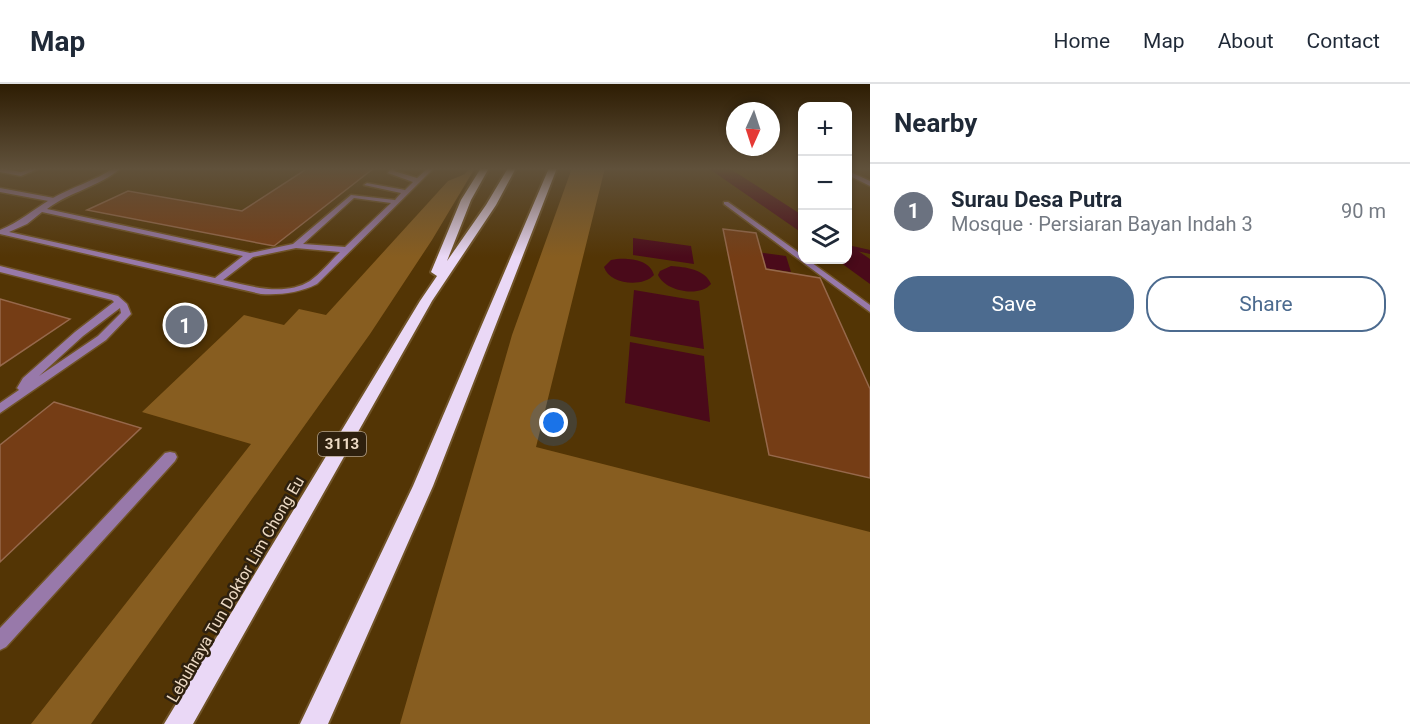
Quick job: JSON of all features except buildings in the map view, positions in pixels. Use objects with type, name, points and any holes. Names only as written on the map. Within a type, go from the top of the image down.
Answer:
[{"type":"highway","points":[[426,301],[467,198]]},
{"type":"highway","name":"Lebuhraya Tun Doktor Lim Chong Eu","points":[[178,724],[426,301],[494,198]]},
{"type":"highway","points":[[314,724],[423,486],[541,198]]},
{"type":"street","points":[[42,198],[54,200]]},
{"type":"street","points":[[1,232],[42,210],[59,198]]},
{"type":"street","points":[[296,246],[351,198]]},
{"type":"street","points":[[367,198],[397,202]]},
{"type":"street","points":[[1,232],[261,291],[303,288],[314,282],[401,198]]},
{"type":"street","points":[[726,202],[798,255]]},
{"type":"street","points":[[42,210],[250,255],[296,246],[347,250]]},
{"type":"street","points":[[216,281],[250,255]]},
{"type":"street","points":[[810,264],[870,309]]},
{"type":"street","points":[[0,269],[115,298],[124,306],[126,314],[102,338],[0,409]]},
{"type":"street","points":[[20,395],[27,381],[79,334],[121,302]]},
{"type":"street","points":[[0,641],[170,457]]},
{"type":"shaded area","points":[[433,198],[457,198],[370,334],[91,724],[31,724],[251,444],[142,412],[244,315],[284,325],[299,309],[326,315]]},
{"type":"shaded area","points":[[561,198],[598,198],[536,447],[870,532],[870,724],[400,724],[512,335]]},
{"type":"shaded area","points":[[751,198],[775,198],[798,212],[798,230]]},
{"type":"shaded area","points":[[633,238],[691,246],[694,264],[633,255]]},
{"type":"shaded area","points":[[852,247],[870,259],[870,284],[842,264],[852,264]]},
{"type":"shaded area","points":[[727,248],[786,256],[791,272],[730,263]]},
{"type":"shaded area","points":[[611,260],[644,263],[654,275],[642,282],[634,283],[612,277],[604,267]]},
{"type":"shaded area","points":[[671,266],[699,272],[711,284],[699,291],[675,289],[662,281],[658,275],[660,271]]},
{"type":"shaded area","points":[[634,290],[699,301],[704,349],[630,336]]},
{"type":"shaded area","points":[[630,342],[704,356],[710,422],[625,403]]},
{"type":"waterway","points":[[852,248],[870,252]]},
{"type":"place","name":"Surau Desa Putra","points":[[185,325]]}]
